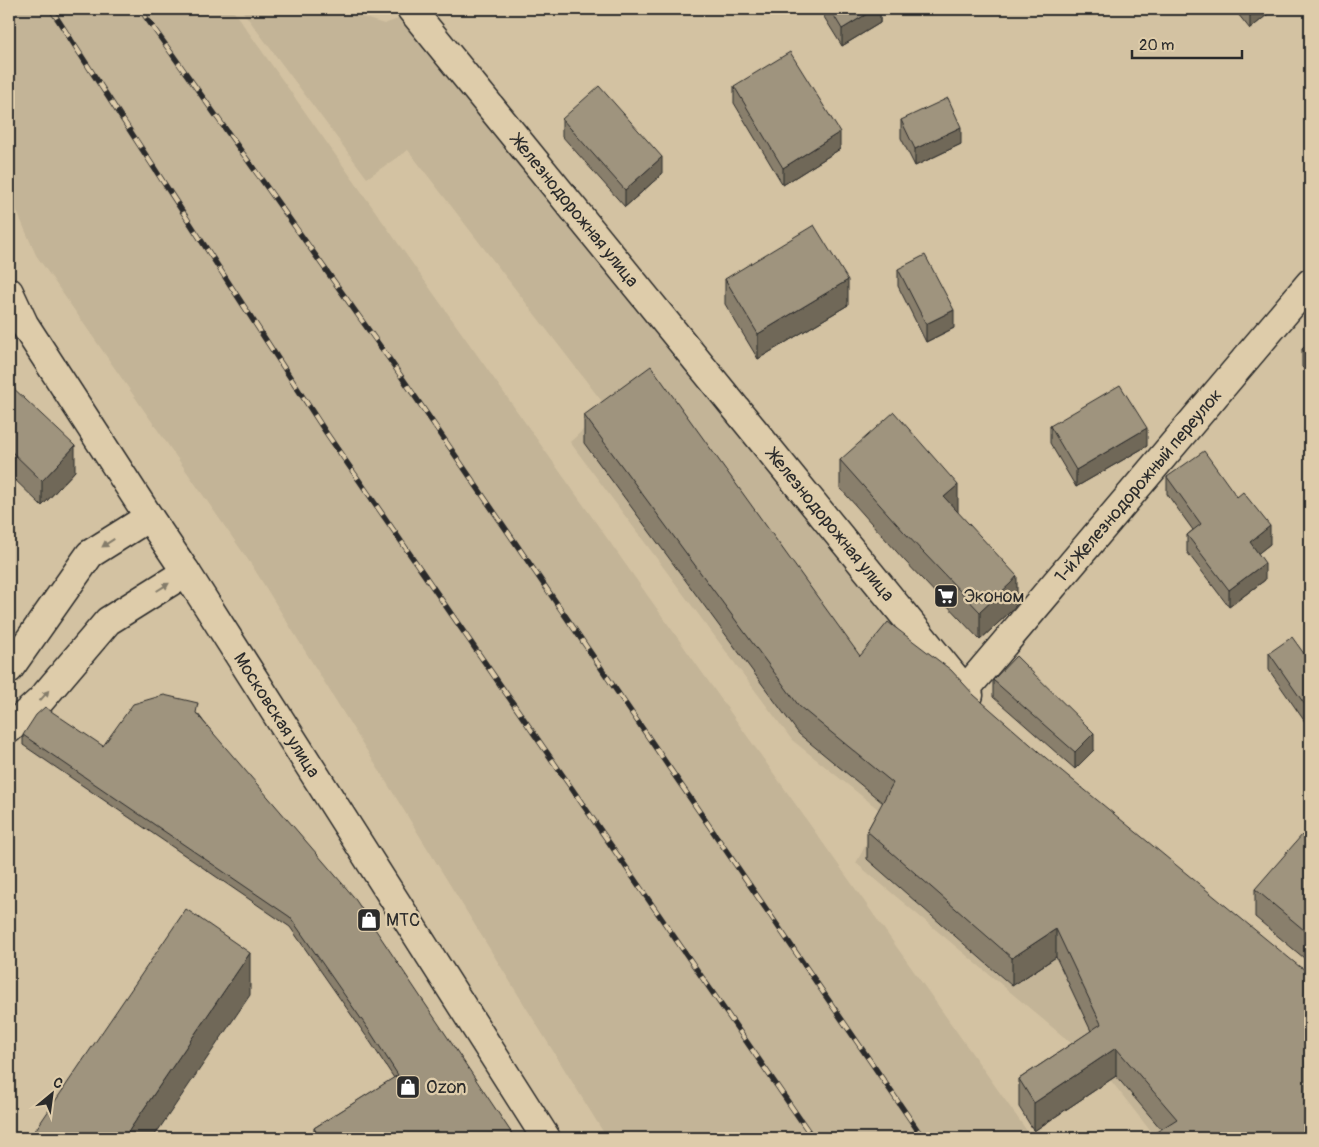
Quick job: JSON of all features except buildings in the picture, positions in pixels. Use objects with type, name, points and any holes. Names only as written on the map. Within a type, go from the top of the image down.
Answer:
[{"type":"street","name":"Железнодорожная улица","points":[[411,9],[984,711]]},
{"type":"street","name":"1-й Железнодорожный переулок","points":[[965,690],[1310,283]]},
{"type":"street","name":"Московская улица","points":[[9,292],[24,324],[186,572],[546,1138]]},
{"type":"street","points":[[9,669],[90,554],[149,516]]},
{"type":"street","points":[[9,729],[40,701],[108,621],[186,572]]},
{"type":"shaded area","points":[[9,9],[232,9],[1032,1138],[607,1138],[253,567],[36,255],[9,193]]},
{"type":"shaded area","points":[[241,9],[336,9],[384,24],[413,14],[893,626],[872,641],[1310,992],[1156,1138],[1101,1068],[856,863],[883,813],[792,740],[570,442],[607,408],[408,150],[367,178]]},
{"type":"railway","points":[[51,9],[325,431],[813,1138]]},
{"type":"railway","points":[[140,9],[390,360],[923,1138]]},
{"type":"place","name":"Эконом","points":[[946,596]]},
{"type":"place","name":"МТС","points":[[369,920]]},
{"type":"place","name":"Ozon","points":[[408,1087]]}]
